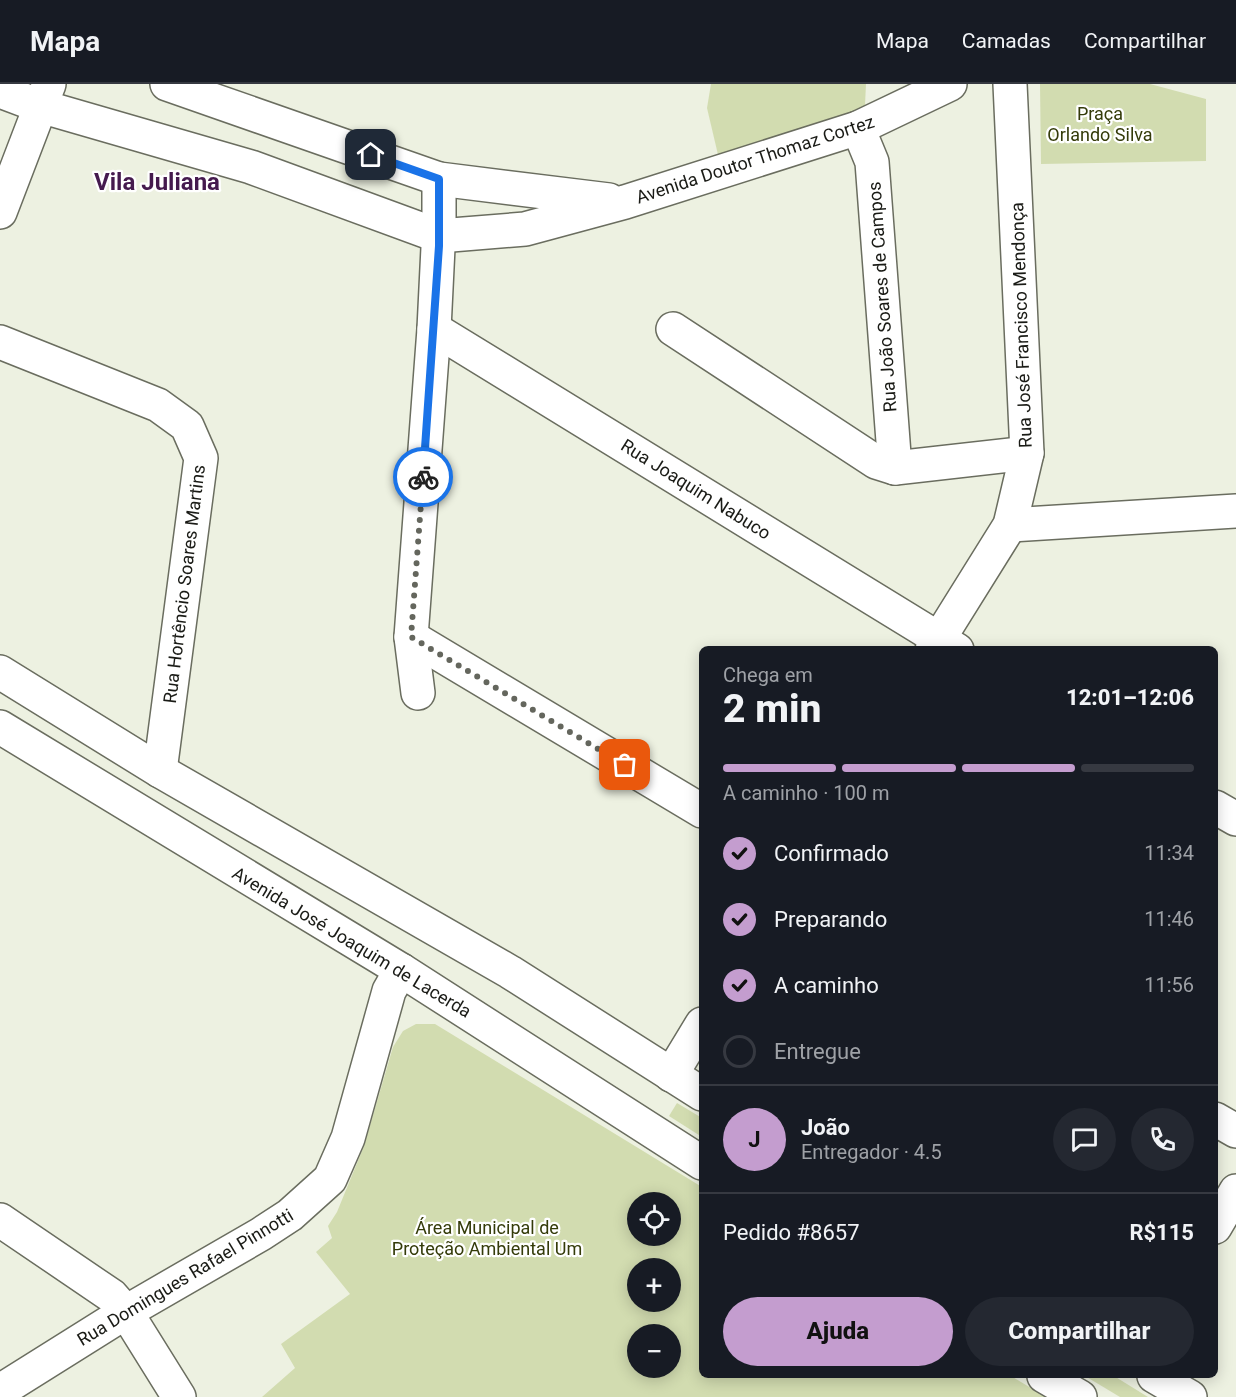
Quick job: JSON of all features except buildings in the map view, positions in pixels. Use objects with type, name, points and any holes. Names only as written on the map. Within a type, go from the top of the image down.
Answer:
[{"type":"street","name":"Avenida Doutor Thomaz Cortez","points":[[167,84],[439,179],[625,202]]},
{"type":"street","name":"Avenida Doutor Thomaz Cortez","points":[[0,91],[44,95],[439,236],[525,229],[625,202],[858,128],[950,84]]},
{"type":"street","name":"Rua José Francisco Mendonça","points":[[943,646],[1010,525],[1027,453],[1010,84]]},
{"type":"street","points":[[0,212],[44,95]]},
{"type":"street","name":"Rua João Soares de Campos","points":[[858,128],[872,162],[895,468]]},
{"type":"street","points":[[418,693],[411,637],[434,329],[439,236],[439,179]]},
{"type":"street","name":"Rua Joaquim Nabuco","points":[[434,329],[943,646]]},
{"type":"street","points":[[673,329],[876,462],[895,468],[1027,453]]},
{"type":"street","name":"Rua Hortêncio Soares Martins","points":[[0,342],[158,405],[186,426],[201,458],[160,771]]},
{"type":"street","points":[[1010,525],[1236,512]]},
{"type":"street","points":[[411,637],[699,809]]},
{"type":"street","points":[[0,672],[160,771],[500,966],[699,1092]]},
{"type":"street","name":"Avenida José Joaquim de Lacerda","points":[[0,727],[401,970],[699,1160]]},
{"type":"street","points":[[1218,809],[1236,819]]},
{"type":"street","name":"Rua Domingues Rafael Pinnotti","points":[[0,1391],[126,1312],[261,1234],[290,1215],[330,1179],[348,1138],[389,991],[401,970]]},
{"type":"street","points":[[671,1075],[699,1029]]},
{"type":"street","points":[[1218,1121],[1236,1131]]},
{"type":"street","points":[[1218,1222],[1236,1191]]},
{"type":"street","points":[[0,1220],[112,1296],[126,1312],[179,1397]]},
{"type":"street","points":[[1047,1378],[1080,1397]]},
{"type":"street","points":[[1157,1378],[1190,1397]]},
{"type":"green space","points":[[711,84],[866,84],[865,105],[850,122],[719,159],[707,108]]},
{"type":"green space","name":"Praça Orlando Silva","points":[[1040,84],[1150,84],[1206,99],[1206,161],[1041,164]]},
{"type":"green space","name":"Área Municipal de Proteção Ambiental Um","points":[[416,1024],[435,1024],[699,1185],[699,1378],[1014,1378],[1046,1397],[262,1397],[295,1368],[281,1344],[350,1294],[316,1252],[332,1238],[328,1226],[337,1212],[364,1146],[393,1047],[403,1031]]},
{"type":"green space","points":[[677,1103],[699,1116],[699,1135],[669,1116]]},
{"type":"green space","points":[[1088,1378],[1117,1378],[1148,1397],[1120,1397]]},
{"type":"way so far","points":[[423,477],[411,637],[625,765]]},
{"type":"district","name":"Vila Juliana","points":[[157,182]]},
{"type":"route","points":[[371,155],[439,179],[439,246],[423,477]]}]
